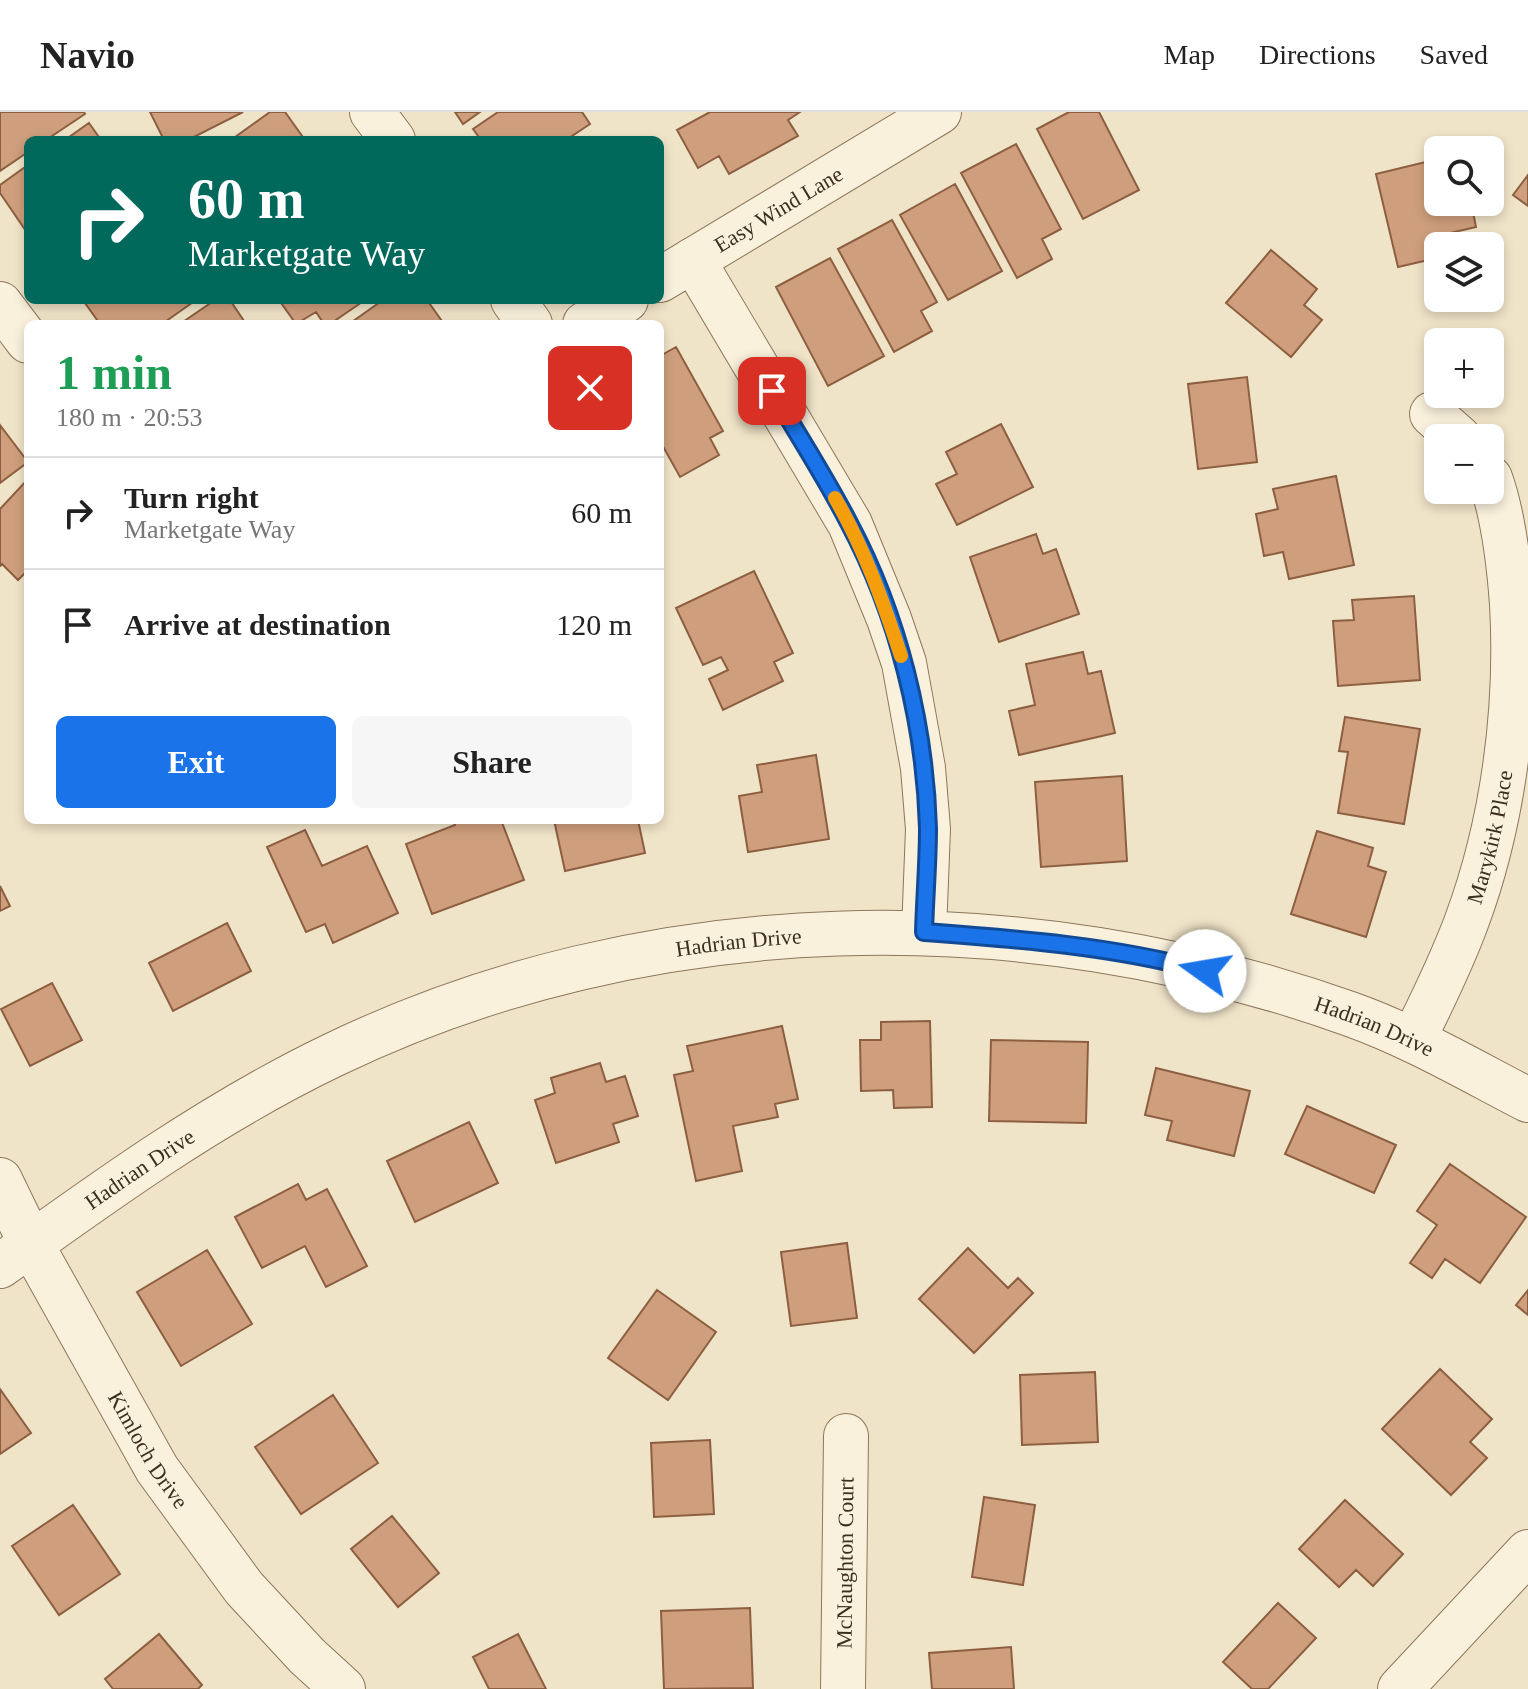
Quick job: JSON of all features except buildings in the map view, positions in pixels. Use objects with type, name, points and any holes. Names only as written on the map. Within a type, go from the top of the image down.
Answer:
[{"type":"street","points":[[372,112],[390,136]]},
{"type":"street","name":"Easy Wind Lane","points":[[677,270],[890,124],[939,112]]},
{"type":"street","points":[[677,270],[850,524],[889,619],[904,663],[923,768],[928,829],[924,932]]},
{"type":"street","points":[[0,304],[24,336]]},
{"type":"street","points":[[592,320],[619,304]]},
{"type":"street","name":"Marykirk Place","points":[[1413,1040],[1466,922],[1493,828],[1504,775],[1511,723],[1513,623],[1510,578],[1495,504]]},
{"type":"street","name":"Hadrian Drive","points":[[15,1255],[194,1130],[334,1054],[441,1010],[578,967],[661,952],[834,932],[924,932],[1034,940],[1181,965],[1351,1014],[1413,1040],[1528,1100]]},
{"type":"street","name":"Kimloch Drive","points":[[0,1180],[15,1255],[157,1469],[244,1588],[307,1656],[343,1689]]},
{"type":"street","name":"McNaughton Court","points":[[843,1689],[846,1436]]},
{"type":"street","points":[[1400,1689],[1528,1552]]},
{"type":"slow traffic","points":[[835,498],[871,570],[901,656]]},
{"type":"route","points":[[772,391],[850,524],[871,570],[904,663],[923,768],[928,829],[924,932],[1034,940],[1114,952],[1205,971]]}]
